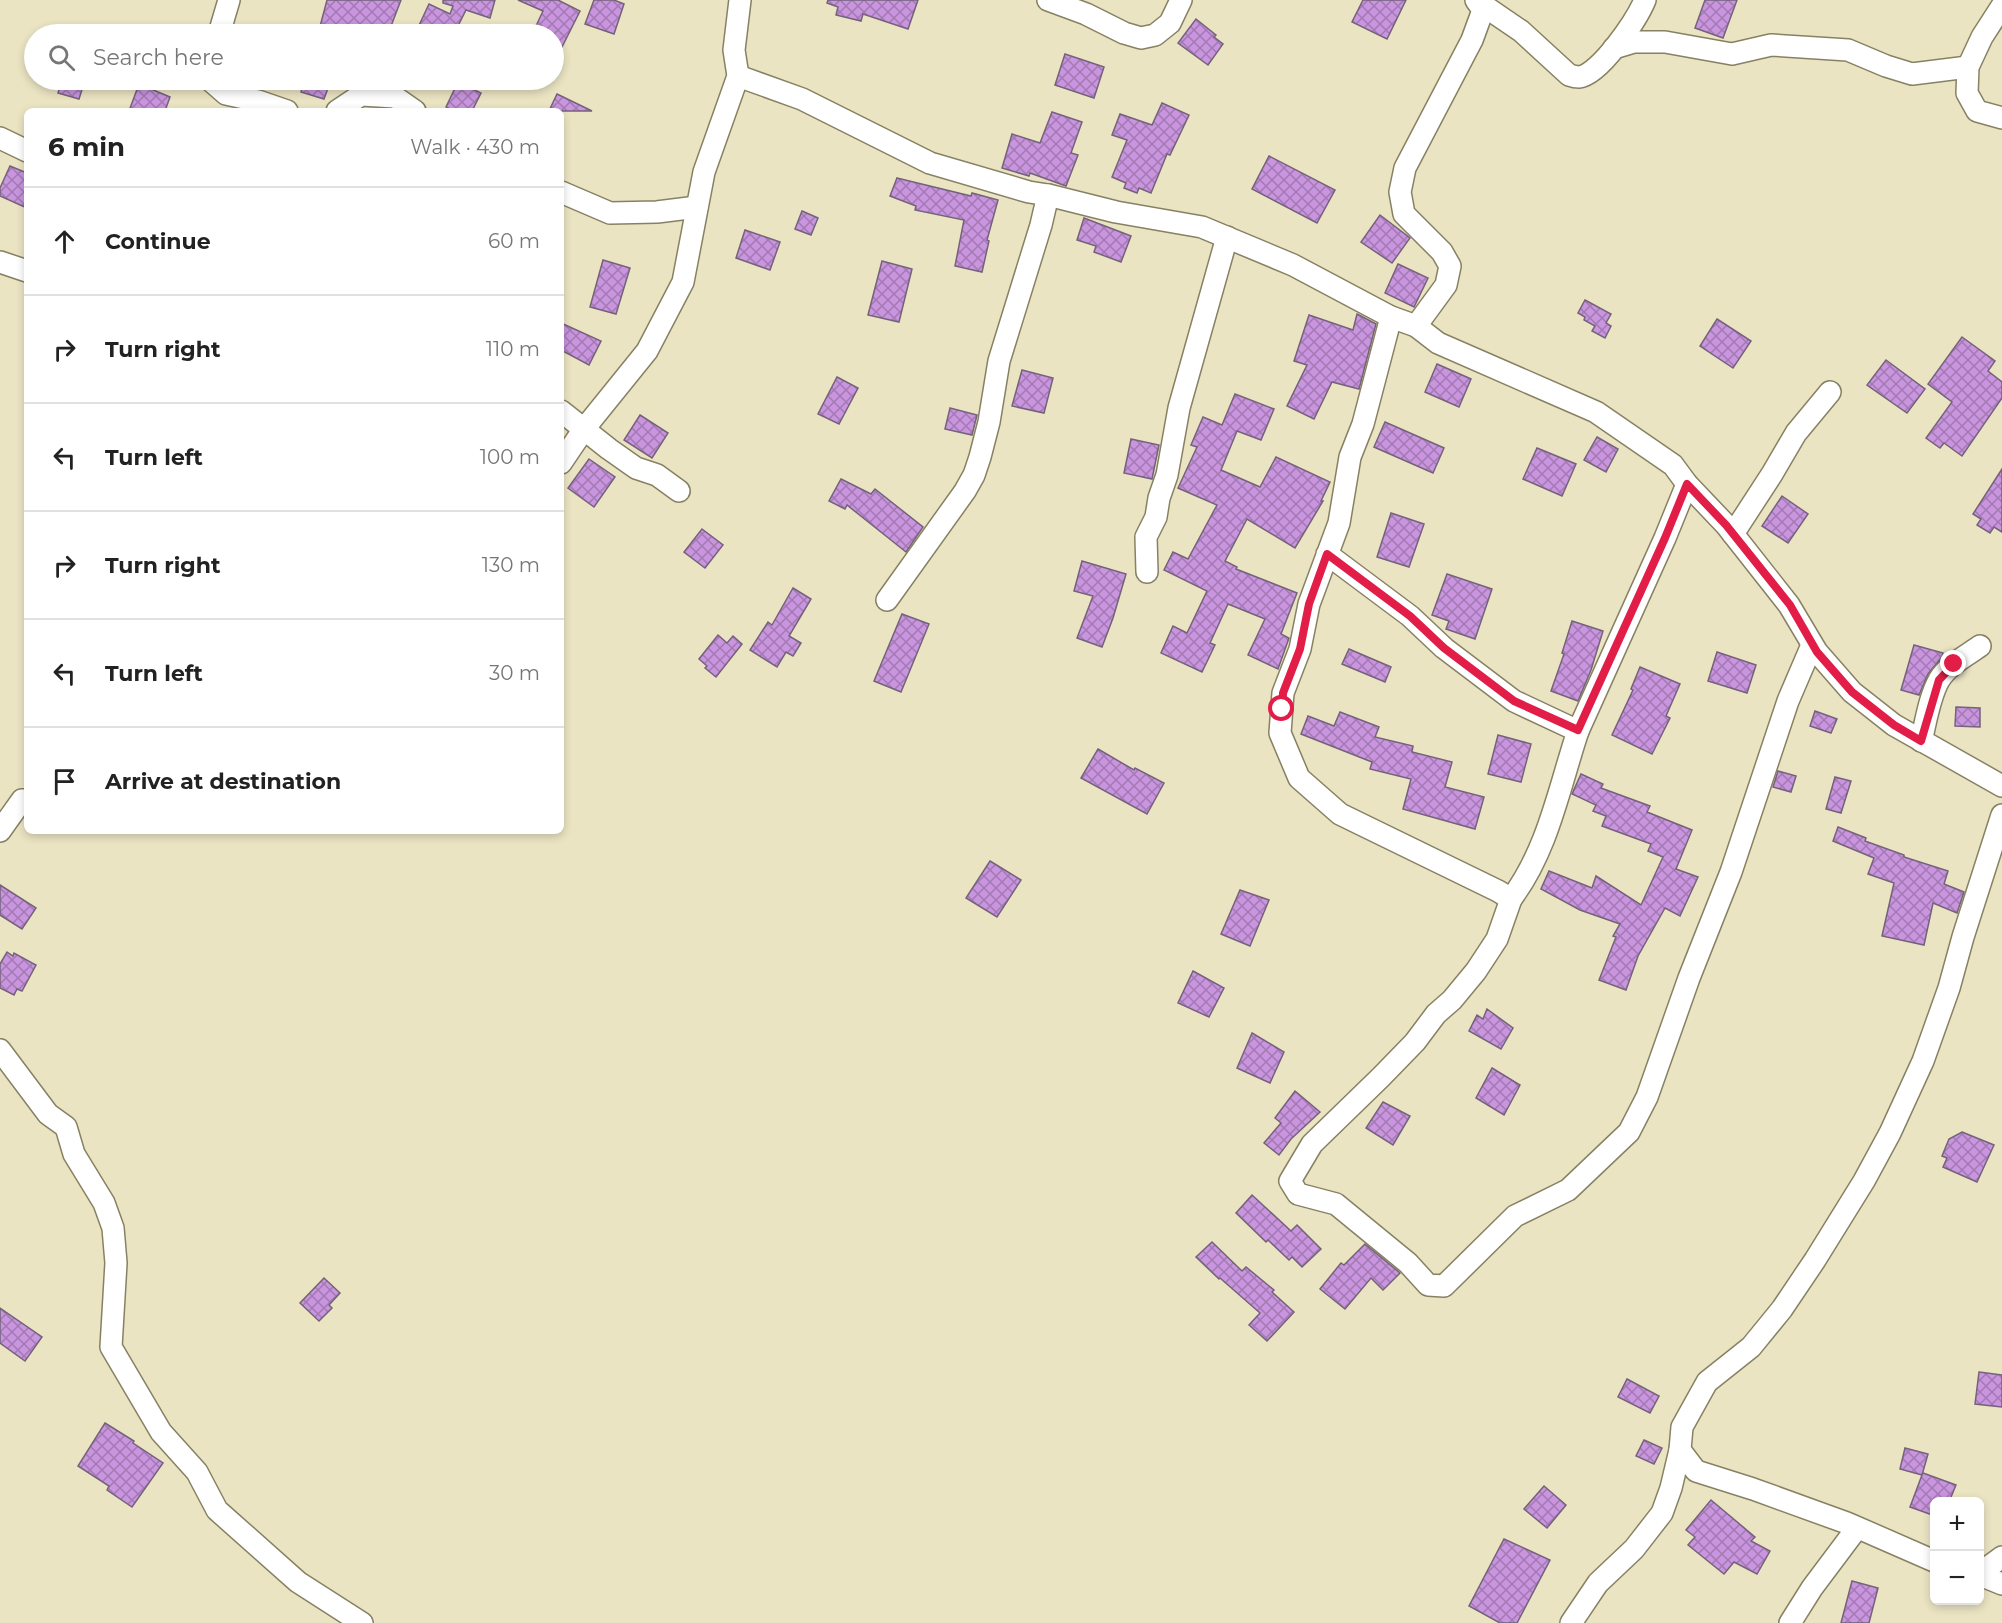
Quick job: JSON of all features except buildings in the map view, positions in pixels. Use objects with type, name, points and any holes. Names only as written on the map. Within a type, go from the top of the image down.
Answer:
[{"type":"street","points":[[222,24],[229,0]]},
{"type":"street","points":[[564,459],[584,429],[647,351],[683,282],[704,172],[738,76],[734,50],[740,0]]},
{"type":"street","points":[[1048,0],[1086,14],[1124,33],[1141,38],[1155,35],[1170,23],[1182,0]]},
{"type":"street","points":[[1477,0],[1521,31],[1569,75],[1579,77],[1593,70],[1614,48],[1645,0]]},
{"type":"street","points":[[1416,326],[1446,285],[1449,266],[1442,252],[1404,214],[1400,192],[1405,168],[1472,40],[1483,10],[1477,0]]},
{"type":"street","points":[[2002,6],[1982,36],[1968,67],[1967,93],[1977,111],[2002,118]]},
{"type":"street","points":[[1614,48],[1634,42],[1665,42],[1732,54],[1771,45],[1848,50],[1912,74],[1968,67]]},
{"type":"street","points":[[738,76],[802,99],[930,163],[1029,192],[1116,212],[1202,227],[1293,265],[1391,317],[1416,326],[1438,343],[1596,412],[1673,465],[1790,605],[1812,645],[1852,692],[1894,725],[2002,786]]},
{"type":"street","points":[[221,90],[226,94],[278,108]]},
{"type":"street","points":[[341,108],[362,95],[395,97],[411,108]]},
{"type":"street","points":[[0,138],[24,150]]},
{"type":"street","points":[[564,193],[610,213],[657,213],[697,207]]},
{"type":"street","points":[[887,600],[974,475],[989,422],[999,361],[1048,195]]},
{"type":"street","points":[[1147,572],[1146,537],[1156,517],[1159,498],[1167,475],[1179,408],[1227,237]]},
{"type":"street","points":[[0,262],[24,270]]},
{"type":"street","points":[[1391,317],[1363,424],[1350,457],[1339,523],[1309,604],[1300,649],[1283,693],[1280,733],[1299,778],[1340,814],[1511,899]]},
{"type":"street","points":[[1732,534],[1772,474],[1796,432],[1830,392]]},
{"type":"street","points":[[564,413],[636,468],[657,475],[679,491]]},
{"type":"street","points":[[1687,484],[1661,548],[1578,730],[1541,847],[1527,879],[1511,899],[1497,939],[1476,971],[1452,1000],[1436,1014],[1415,1042],[1312,1144],[1290,1180],[1298,1194],[1335,1204],[1408,1263],[1428,1285],[1444,1286],[1515,1216],[1568,1190],[1629,1132],[1647,1097],[1689,978],[1731,872],[1788,701],[1812,645]]},
{"type":"street","points":[[1327,554],[1410,616],[1444,648],[1514,701],[1578,730]]},
{"type":"street","points":[[1921,741],[1939,680],[1954,664],[1980,646]]},
{"type":"street","points":[[0,831],[21,800],[24,800]]},
{"type":"street","points":[[1571,1623],[1598,1583],[1634,1549],[1662,1513],[1680,1450],[1682,1427],[1707,1382],[1751,1347],[1782,1309],[1852,1201],[1890,1134],[1923,1061],[1949,988],[2002,814]]},
{"type":"street","points":[[0,1050],[48,1114],[66,1127],[74,1154],[104,1203],[113,1228],[116,1263],[111,1347],[161,1432],[197,1473],[217,1510],[298,1582],[362,1623]]},
{"type":"street","points":[[1680,1450],[1696,1471],[1753,1489],[1857,1528],[1930,1559]]},
{"type":"street","points":[[1790,1623],[1812,1588],[1857,1528]]},
{"type":"street","points":[[1984,1571],[2002,1557]]},
{"type":"street","points":[[1984,1576],[2002,1584]]},
{"type":"route","points":[[1282,709],[1283,693],[1300,649],[1309,604],[1327,554],[1410,616],[1444,648],[1514,701],[1578,730],[1600,686],[1687,484],[1726,525],[1790,605],[1817,652],[1852,692],[1894,725],[1921,741],[1939,680],[1954,664]]}]
